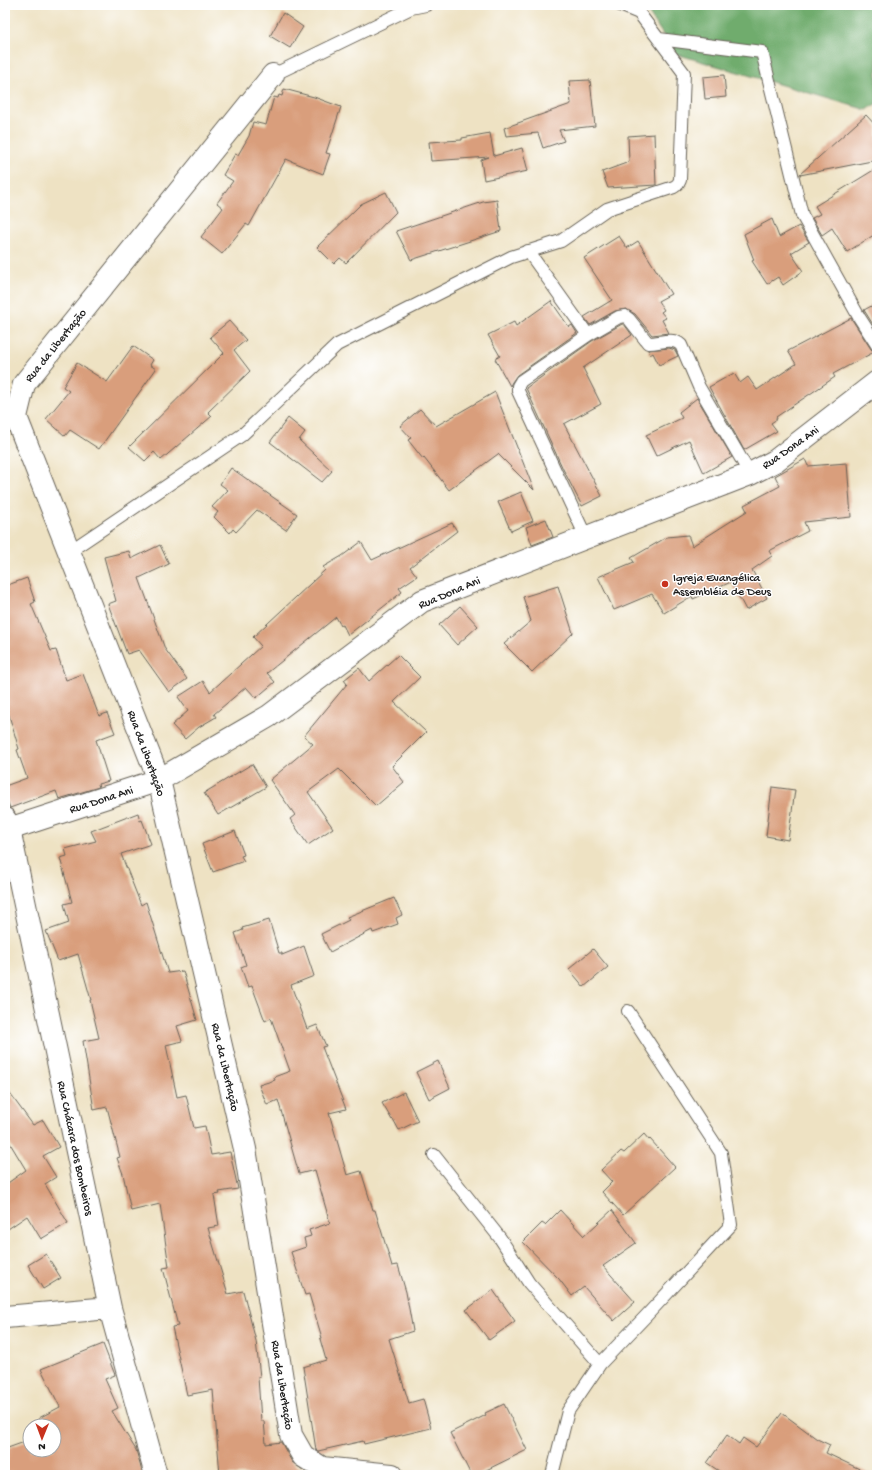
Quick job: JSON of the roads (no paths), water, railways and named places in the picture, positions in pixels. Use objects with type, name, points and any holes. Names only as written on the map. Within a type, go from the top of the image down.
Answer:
[{"type":"street","name":"Rua da Libertação","points":[[273,75],[24,384],[16,417],[159,780],[245,1149],[291,1435],[303,1456],[322,1468],[392,1475]]},
{"type":"street","name":"Rua Dona Ani","points":[[7,824],[159,780],[269,716],[422,601],[750,474],[775,461],[877,382]]},
{"type":"street","name":"Rua Chácara dos Bombeiros","points":[[7,824],[110,1308],[156,1475]]},
{"type":"street","points":[[5,1317],[110,1308]]},
{"type":"lane","points":[[273,75],[411,8],[426,5]]},
{"type":"lane","points":[[70,551],[242,435],[337,345],[511,257],[561,241],[607,209],[674,187],[678,184],[680,180],[684,73],[639,13],[620,5]]},
{"type":"lane","points":[[658,39],[762,52],[802,215],[858,317],[877,345]]},
{"type":"lane","points":[[528,252],[588,336]]},
{"type":"lane","points":[[586,537],[518,391],[518,386],[521,381],[619,317],[625,316],[629,319],[644,340],[648,343],[672,340],[677,341],[681,345],[699,387],[750,474]]},
{"type":"lane","points":[[552,1475],[568,1411],[600,1364],[731,1224],[721,1153],[628,1011]]},
{"type":"lane","points":[[434,1155],[500,1238],[529,1283],[600,1364]]},
{"type":"place","name":"Igreja Evangélica Assembléia de Deus","points":[[665,584]]}]
